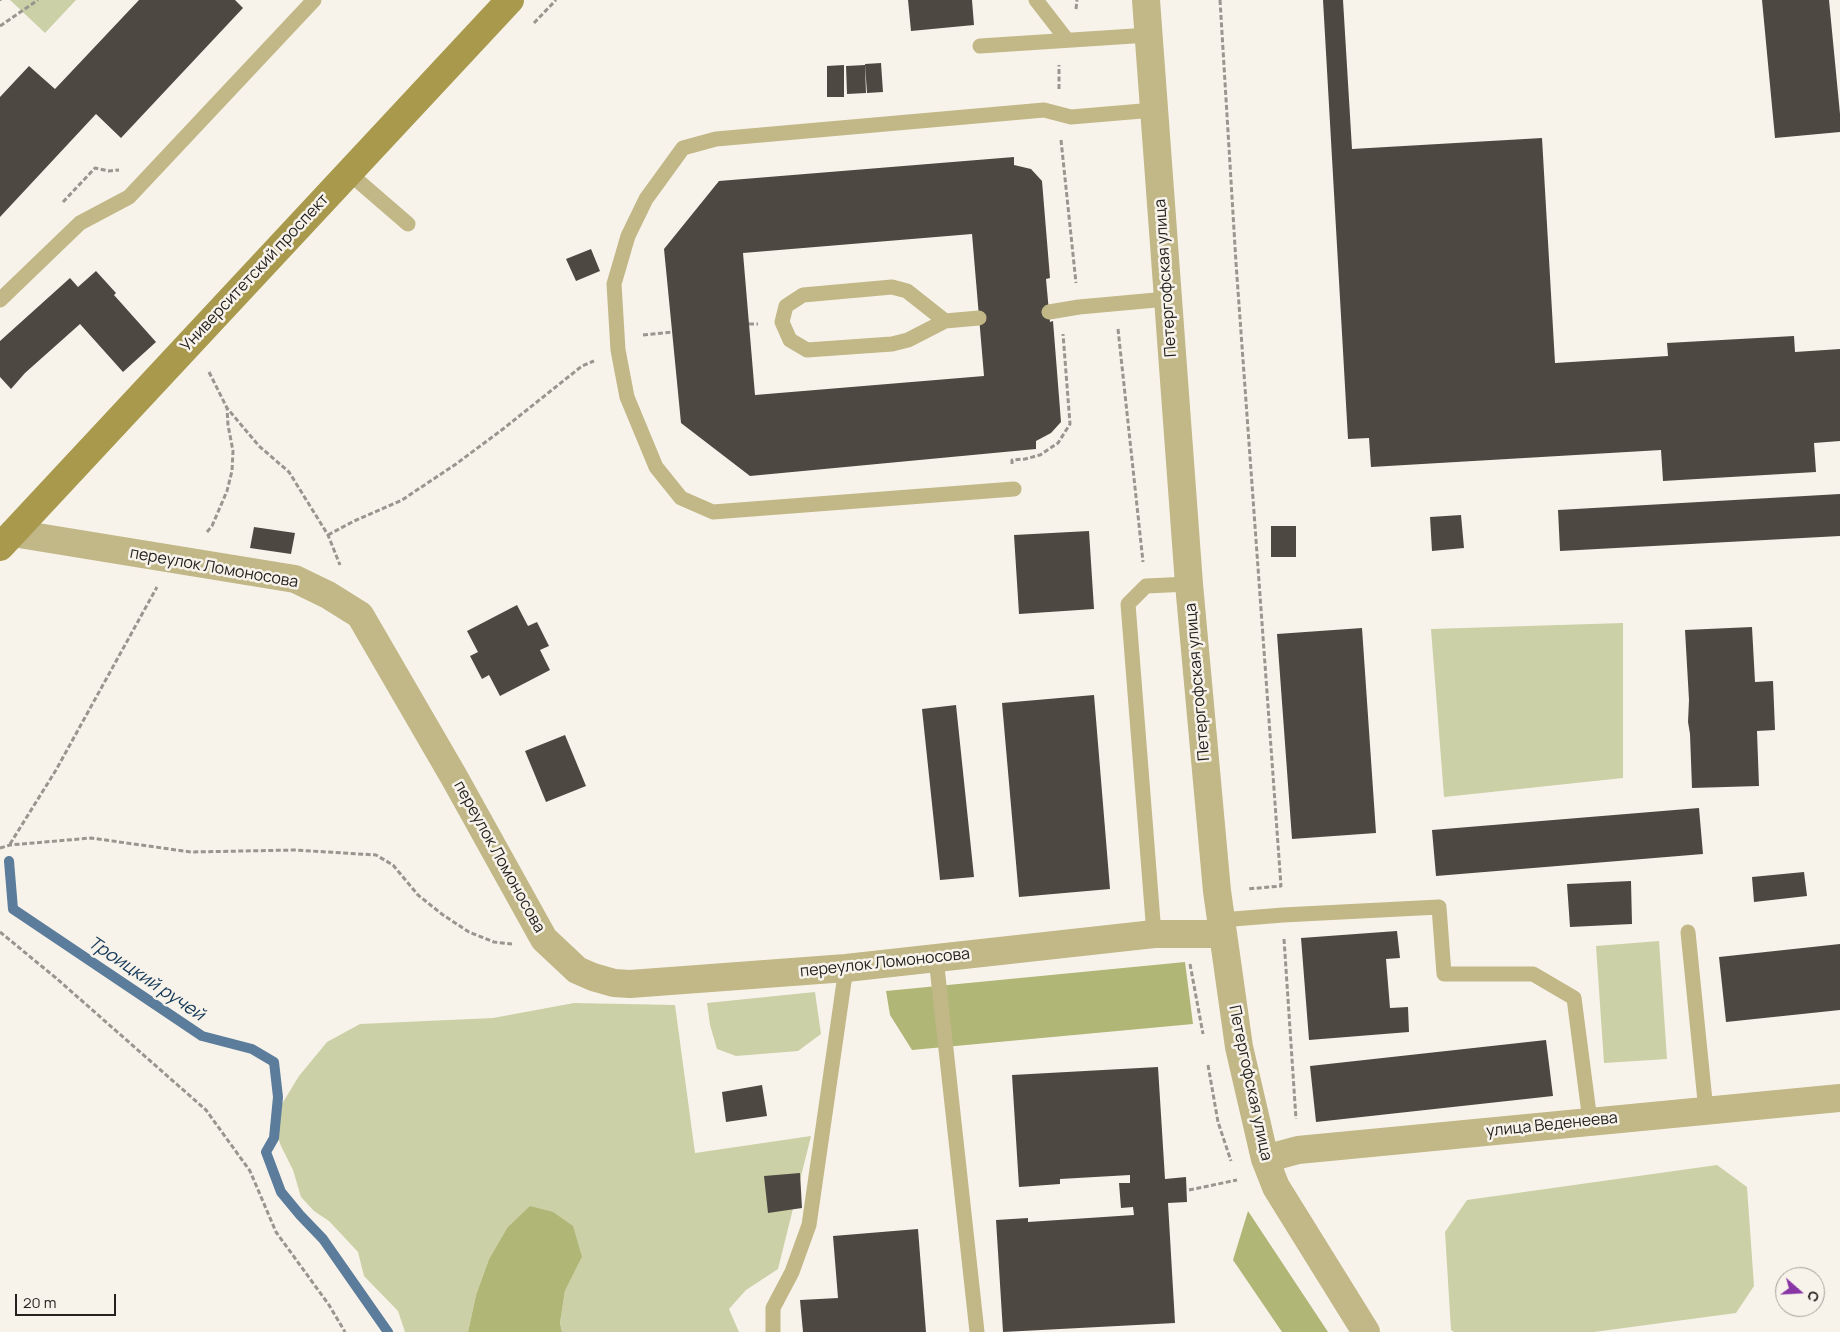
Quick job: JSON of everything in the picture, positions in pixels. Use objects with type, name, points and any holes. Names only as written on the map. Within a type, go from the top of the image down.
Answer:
[{"type":"street","name":"Университетский проспект","points":[[4,537],[510,0]]},
{"type":"street","name":"Петергофская улица","points":[[1146,0],[1189,584],[1217,891],[1239,1047],[1265,1159],[1276,1187],[1366,1332]]},
{"type":"street","name":"переулок Ломоносова","points":[[4,537],[295,579],[328,594],[360,615],[454,777],[544,939],[577,970],[614,984],[846,968],[1222,927]]},
{"type":"street","name":"улица Веденеева","points":[[1265,1159],[1298,1150],[1840,1098]]},
{"type":"lane","points":[[0,300],[80,223],[129,196],[314,0]]},
{"type":"lane","points":[[1036,0],[1067,40]]},
{"type":"lane","points":[[980,46],[1149,35]]},
{"type":"lane","points":[[1014,489],[713,512],[681,498],[656,466],[628,397],[618,350],[614,284],[628,236],[646,198],[683,148],[716,139],[1044,110],[1070,117],[1154,110]]},
{"type":"lane","points":[[348,173],[408,224]]},
{"type":"lane","points":[[945,321],[907,290],[892,287],[803,295],[786,306],[782,322],[790,340],[807,350],[892,344],[908,340],[945,321],[979,318]]},
{"type":"lane","points":[[1055,312],[1079,307],[1167,299]]},
{"type":"lane","points":[[1154,934],[1128,604],[1146,586],[1189,584]]},
{"type":"lane","points":[[1222,927],[1283,915],[1439,907],[1444,974],[1533,974],[1574,998],[1590,1121]]},
{"type":"lane","points":[[1688,932],[1706,1110]]},
{"type":"lane","points":[[936,958],[977,1332]]},
{"type":"lane","points":[[773,1332],[773,1308],[792,1272],[809,1225],[846,968]]},
{"type":"path","points":[[0,26],[38,0]]},
{"type":"path","points":[[529,29],[556,0]]},
{"type":"path","points":[[1077,0],[1074,25],[1059,61],[1059,114],[1062,159],[1079,307]]},
{"type":"path","points":[[1220,0],[1236,263],[1298,1150]]},
{"type":"path","points":[[61,204],[95,168],[109,171],[122,169]]},
{"type":"path","points":[[1014,489],[1012,460],[1040,455],[1058,443],[1070,424],[1055,312]]},
{"type":"path","points":[[640,335],[672,332]]},
{"type":"path","points":[[328,535],[354,521],[402,500],[456,464],[582,366],[618,350]]},
{"type":"path","points":[[202,379],[215,365]]},
{"type":"path","points":[[209,372],[227,408],[259,446],[289,472],[328,535],[342,571]]},
{"type":"path","points":[[10,845],[78,731],[171,560],[198,542],[212,526],[227,491],[232,471],[233,450],[227,408]]},
{"type":"path","points":[[0,848],[10,845],[91,838],[191,852],[295,850],[376,855],[393,865],[418,894],[442,915],[469,932],[494,942],[513,944],[544,939]]},
{"type":"path","points":[[1217,891],[1281,886]]},
{"type":"path","points":[[0,932],[63,984],[206,1110],[250,1171],[276,1232],[329,1305],[345,1332]]},
{"type":"path","points":[[1189,1190],[1237,1180]]},
{"type":"green space","points":[[10,0],[76,0],[45,33]]},
{"type":"green space","points":[[1623,623],[1623,778],[1444,797],[1431,629]]},
{"type":"green space","points":[[1659,941],[1667,1059],[1604,1063],[1596,946]]},
{"type":"green space","points":[[1185,962],[1193,1024],[912,1050],[890,1015],[886,991]]},
{"type":"green space","points":[[815,992],[821,1034],[798,1051],[736,1056],[717,1049],[710,1025],[707,1003]]},
{"type":"green space","points":[[574,1003],[675,1005],[695,1153],[811,1136],[778,1269],[746,1290],[729,1309],[739,1332],[562,1332],[560,1323],[565,1291],[582,1257],[507,1228],[489,1259],[476,1295],[468,1332],[405,1332],[398,1311],[364,1276],[358,1252],[329,1221],[314,1211],[301,1197],[293,1170],[275,1129],[277,1112],[299,1076],[327,1042],[360,1024],[493,1018]]},
{"type":"green space","points":[[1717,1165],[1747,1187],[1754,1286],[1736,1313],[1594,1332],[1454,1332],[1451,1330],[1445,1232],[1467,1200]]},
{"type":"green space","points":[[530,1206],[553,1212],[573,1226],[582,1257],[565,1291],[560,1323],[562,1332],[468,1332],[476,1295],[489,1259],[507,1228]]},
{"type":"green space","points":[[1248,1211],[1328,1332],[1282,1332],[1233,1260]]},
{"type":"building","points":[[139,0],[235,0],[243,8],[121,138],[96,114],[0,217],[0,97],[29,66],[55,89]]},
{"type":"building","points":[[908,0],[972,0],[974,25],[911,31]]},
{"type":"building","points":[[1323,0],[1343,0],[1352,149],[1542,138],[1555,363],[1668,356],[1667,343],[1794,336],[1795,352],[1840,349],[1840,441],[1814,443],[1816,472],[1663,481],[1661,450],[1371,467],[1369,438],[1348,439]]},
{"type":"building","points":[[1762,0],[1829,0],[1840,132],[1775,138]]},
{"type":"building","points":[[881,63],[883,92],[867,93],[865,64]]},
{"type":"building","points":[[844,65],[844,97],[827,97],[827,66]]},
{"type":"building","points":[[865,65],[866,93],[847,94],[846,66]]},
{"type":"building","points":[[1014,157],[1014,165],[1031,169],[1042,181],[1050,278],[1046,279],[1050,322],[1053,321],[1061,422],[1051,433],[1036,441],[1036,449],[750,476],[681,423],[664,249],[719,181]],"holes":[[[972,234],[984,376],[755,395],[743,253]]]},
{"type":"building","points":[[591,249],[600,271],[576,281],[566,259]]},
{"type":"building","points":[[96,271],[116,293],[114,295],[156,342],[123,372],[80,324],[25,373],[11,389],[0,377],[0,341],[70,278],[78,287]]},
{"type":"building","points":[[1840,494],[1840,536],[1560,551],[1558,510]]},
{"type":"building","points":[[1461,515],[1464,548],[1432,551],[1430,517]]},
{"type":"building","points":[[1271,526],[1296,526],[1296,557],[1271,557]]},
{"type":"building","points":[[254,527],[295,533],[291,554],[250,548]]},
{"type":"building","points":[[1089,531],[1094,609],[1019,614],[1014,535]]},
{"type":"building","points":[[517,605],[528,626],[537,622],[549,646],[540,650],[550,670],[500,696],[489,675],[482,679],[470,656],[478,652],[467,631]]},
{"type":"building","points":[[1752,627],[1755,682],[1773,681],[1775,730],[1757,731],[1759,786],[1692,788],[1685,630]]},
{"type":"building","points":[[1362,628],[1376,833],[1292,839],[1277,634]]},
{"type":"building","points":[[1094,695],[1110,889],[1019,897],[1002,703]]},
{"type":"building","points":[[956,705],[974,877],[940,880],[922,709]]},
{"type":"building","points":[[565,735],[586,786],[546,802],[525,751]]},
{"type":"building","points":[[1699,808],[1703,854],[1436,876],[1432,830]]},
{"type":"building","points":[[1804,872],[1807,896],[1754,902],[1752,877]]},
{"type":"building","points":[[1631,881],[1632,924],[1570,927],[1567,884]]},
{"type":"building","points":[[1397,931],[1400,958],[1386,959],[1390,1008],[1408,1007],[1409,1032],[1309,1040],[1301,938]]},
{"type":"building","points":[[1840,944],[1840,1010],[1726,1022],[1719,957]]},
{"type":"building","points":[[1546,1040],[1553,1096],[1316,1122],[1310,1066]]},
{"type":"building","points":[[1158,1067],[1165,1179],[1186,1177],[1187,1202],[1168,1203],[1175,1323],[1003,1332],[996,1220],[1028,1218],[1028,1222],[1134,1215],[1133,1207],[1121,1208],[1119,1183],[1130,1183],[1130,1175],[1060,1179],[1060,1184],[1019,1187],[1012,1075]]},
{"type":"building","points":[[762,1085],[767,1116],[726,1122],[722,1092]]},
{"type":"building","points":[[800,1173],[802,1208],[768,1213],[764,1176]]},
{"type":"building","points":[[918,1229],[926,1332],[803,1332],[800,1300],[838,1298],[833,1236]]},
{"type":"waterway","name":"Троицкий ручей","points":[[9,861],[13,909],[202,1036],[252,1049],[274,1062],[278,1097],[274,1138],[266,1152],[281,1192],[323,1239],[388,1332]]}]
